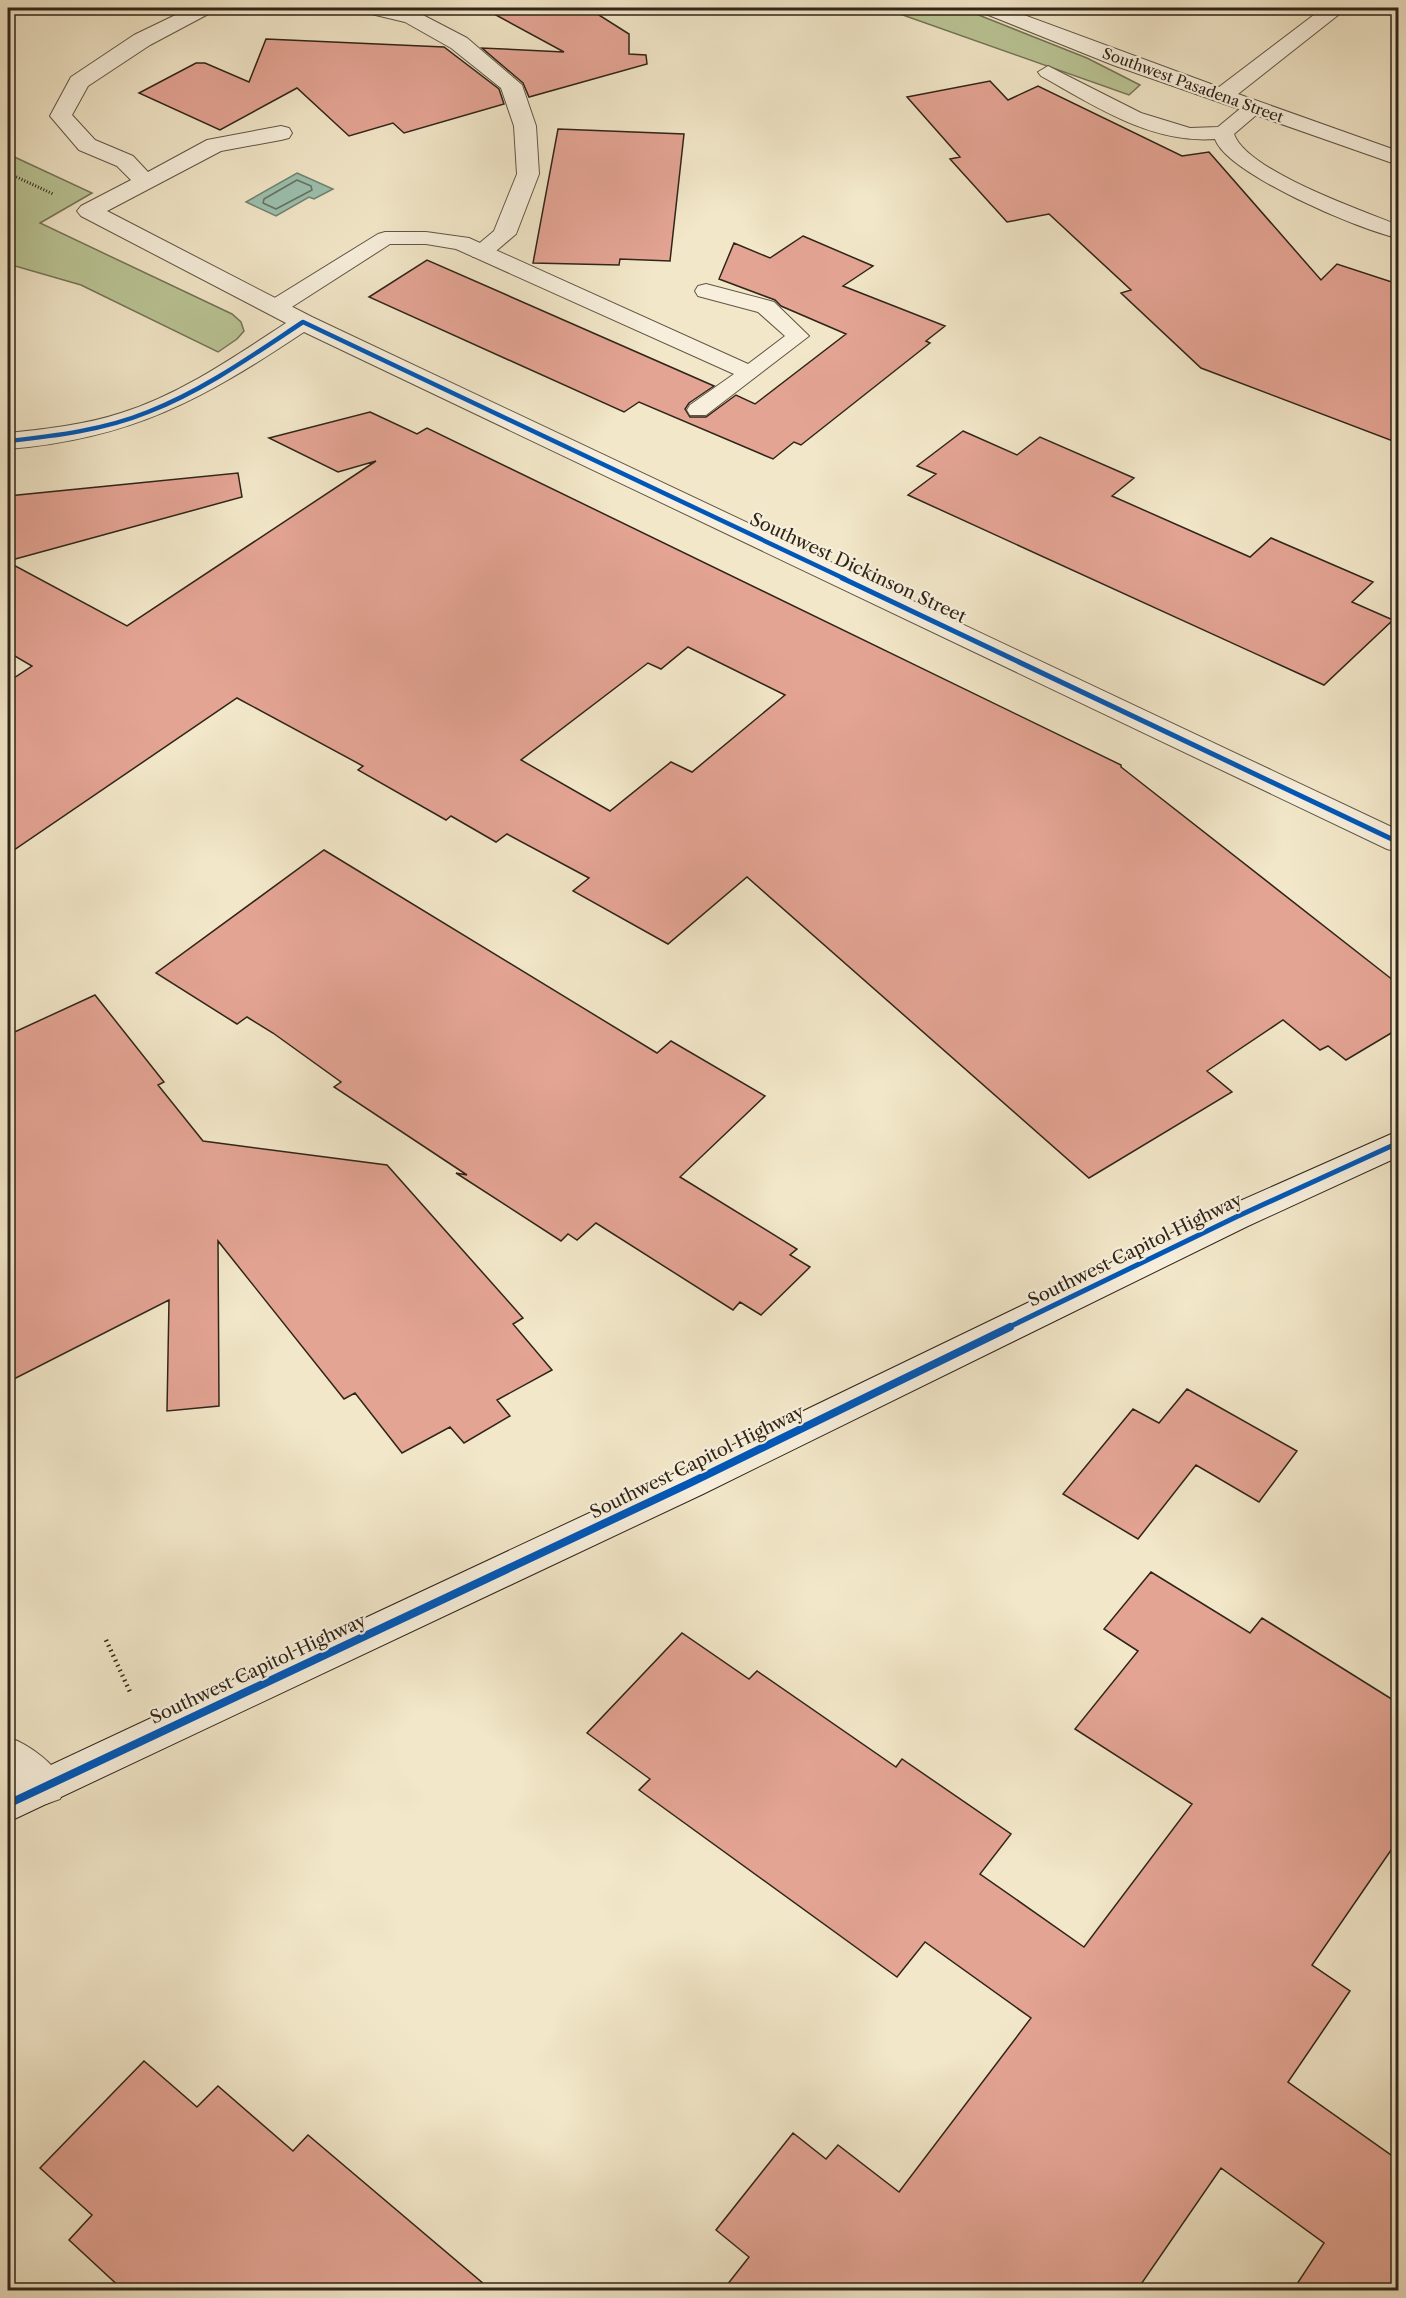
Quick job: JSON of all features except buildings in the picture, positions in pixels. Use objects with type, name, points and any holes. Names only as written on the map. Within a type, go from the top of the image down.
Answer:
[{"type":"street","points":[[145,182],[124,161],[87,145],[61,116],[79,82],[142,40],[205,8]]},
{"type":"street","points":[[370,8],[412,17],[459,43],[511,85],[525,126],[528,174],[517,207],[504,234],[481,252]]},
{"type":"street","name":"Southwest Pasadena Street","points":[[988,8],[1121,60],[1398,158]]},
{"type":"street","points":[[1222,96],[1335,8]]},
{"type":"street","points":[[89,211],[215,145],[281,134]]},
{"type":"street","name":"Southwest Dickinson Street","points":[[89,211],[303,321],[1398,842]]},
{"type":"street","points":[[8,441],[102,426],[146,413],[195,390],[303,321]]},
{"type":"street","name":"Southwest Capitol Highway","points":[[8,1804],[690,1483],[1236,1217],[1398,1143]]},
{"type":"street","points":[[8,1754],[46,1786]]},
{"type":"lane","points":[[1048,72],[1136,118],[1191,134],[1223,133],[1254,107]]},
{"type":"lane","points":[[1223,133],[1228,147],[1245,162],[1286,184],[1398,232]]},
{"type":"lane","points":[[276,307],[385,238],[426,238],[461,243],[750,373]]},
{"type":"lane","points":[[698,410],[798,336],[766,307],[706,291]]},
{"type":"path","points":[[8,172],[89,211]]},
{"type":"path","points":[[106,1640],[151,1736]]},
{"type":"shaded area","points":[[883,8],[961,8],[1087,58],[1140,85],[1129,95]]},
{"type":"shaded area","points":[[8,154],[92,193],[40,223],[232,314],[241,322],[244,331],[237,339],[218,352],[81,285],[8,264]]},
{"type":"water","points":[[297,173],[333,189],[314,199],[309,197],[276,216],[246,202]]},
{"type":"cycle path","points":[[8,441],[78,431],[146,413],[207,383],[303,322],[1398,842]]},
{"type":"cycle path","points":[[8,1804],[690,1483],[1236,1217],[1398,1143]]}]
